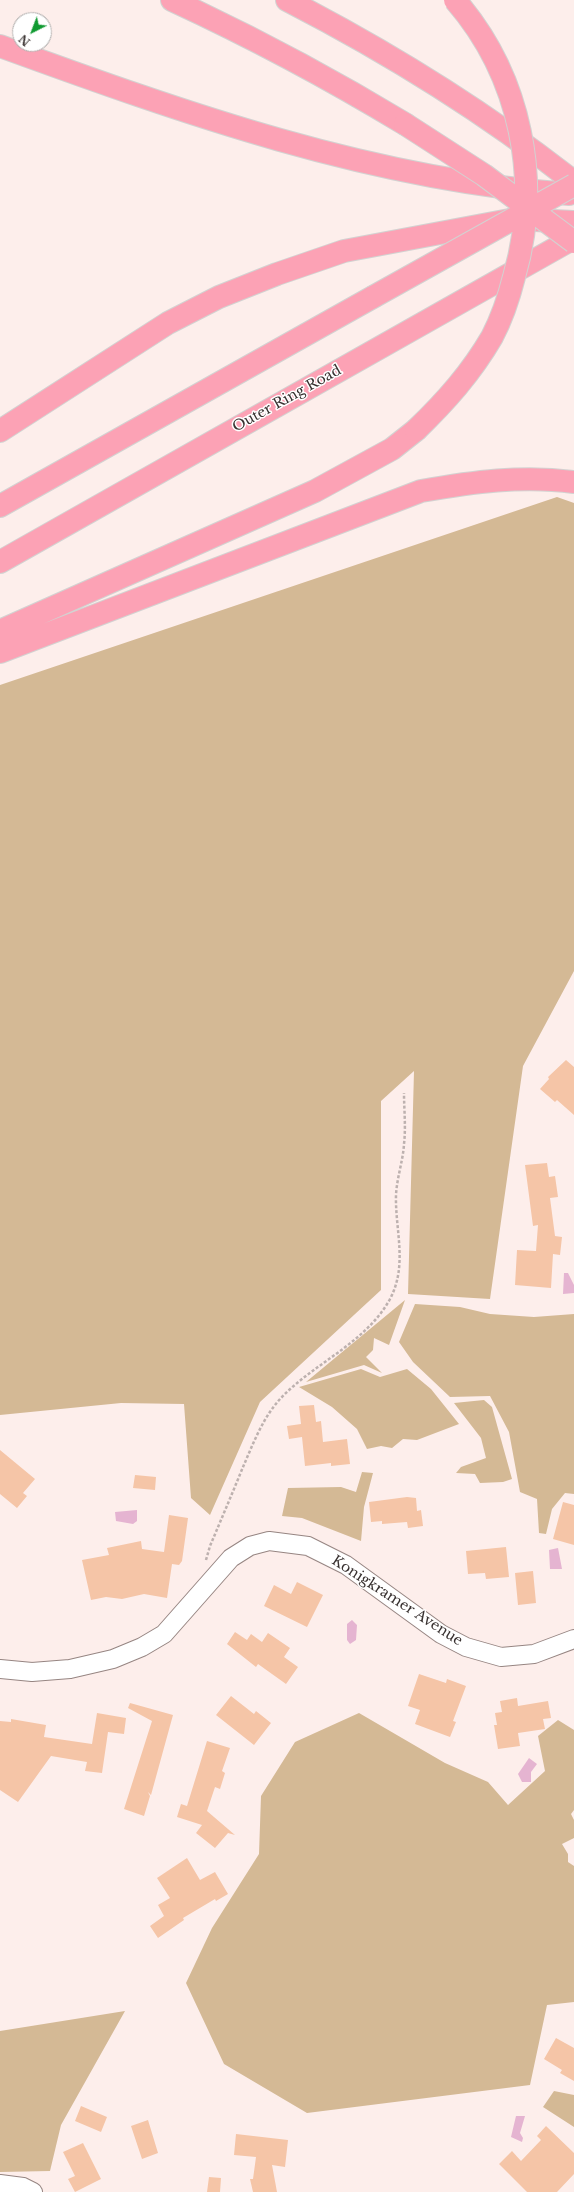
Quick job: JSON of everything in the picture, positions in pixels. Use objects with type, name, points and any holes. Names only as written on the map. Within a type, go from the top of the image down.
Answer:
[{"type":"highway","points":[[172,0],[233,28],[324,75],[405,124],[484,175],[574,242]]},
{"type":"highway","points":[[0,506],[574,183],[497,125],[416,72],[352,34],[288,0]]},
{"type":"highway","points":[[0,631],[315,491],[392,449],[416,430],[444,403],[471,370],[493,335],[508,301],[519,261],[525,228],[525,155],[518,118],[506,84],[492,52],[468,15],[455,0]]},
{"type":"highway","points":[[0,46],[118,89],[361,162],[443,179],[513,190],[574,194]]},
{"type":"highway","points":[[0,431],[168,323],[219,297],[277,274],[344,251],[507,220],[574,222]]},
{"type":"highway","name":"Outer Ring Road","points":[[0,562],[574,238]]},
{"type":"highway","points":[[0,652],[420,492],[471,482],[512,479],[550,478],[574,482]]},
{"type":"street","name":"Konigkramer Avenue","points":[[0,1670],[32,1672],[70,1668],[113,1659],[142,1647],[164,1634],[231,1558],[250,1546],[269,1541],[308,1546],[346,1564],[441,1634],[466,1647],[501,1656],[507,1656],[534,1654],[574,1639]]},
{"type":"street","points":[[0,2184],[23,2187],[33,2192]]},
{"type":"path","points":[[206,1561],[210,1546],[256,1437],[269,1414],[280,1399],[305,1376],[363,1333],[379,1315],[390,1299],[398,1278],[400,1260],[396,1197],[397,1179],[402,1164],[405,1142],[404,1092]]},
{"type":"shaded area","points":[[557,497],[574,503],[574,971],[523,1066],[490,1299],[408,1294],[414,1071],[381,1101],[381,1290],[260,1402],[210,1515],[191,1498],[184,1404],[121,1403],[0,1415],[0,685]]},
{"type":"shaded area","points":[[564,1273],[568,1273],[574,1285],[574,1293],[563,1294]]},
{"type":"shaded area","points":[[405,1300],[389,1345],[374,1338],[373,1350],[366,1357],[382,1373],[364,1365],[306,1382]]},
{"type":"shaded area","points":[[415,1304],[460,1307],[490,1314],[534,1317],[574,1314],[574,1494],[565,1493],[552,1509],[546,1534],[539,1533],[537,1499],[520,1492],[509,1432],[490,1396],[450,1397],[413,1362],[399,1342]]},
{"type":"shaded area","points":[[361,1369],[380,1377],[407,1369],[431,1389],[459,1424],[417,1440],[403,1439],[392,1448],[381,1446],[367,1449],[357,1429],[332,1407],[299,1387]]},
{"type":"shaded area","points":[[484,1400],[492,1407],[512,1479],[503,1482],[480,1483],[475,1474],[456,1473],[461,1467],[486,1458],[481,1438],[454,1403]]},
{"type":"shaded area","points":[[362,1472],[373,1473],[364,1507],[361,1541],[302,1518],[282,1516],[288,1488],[341,1487],[356,1492]]},
{"type":"shaded area","points":[[137,1510],[137,1521],[133,1524],[116,1521],[115,1512]]},
{"type":"shaded area","points":[[558,1548],[562,1569],[550,1569],[549,1550]]},
{"type":"shaded area","points":[[352,1620],[357,1625],[356,1640],[350,1644],[347,1640],[347,1624]]},
{"type":"shaded area","points":[[359,1713],[445,1763],[488,1782],[508,1805],[545,1771],[538,1736],[558,1720],[574,1730],[574,1810],[571,1814],[574,1820],[574,1838],[562,1844],[568,1854],[568,1862],[574,1866],[574,2002],[547,2005],[530,2085],[307,2113],[224,2064],[186,1983],[212,1928],[259,1854],[261,1796],[295,1742]]},
{"type":"shaded area","points":[[529,1758],[537,1764],[531,1772],[531,1782],[522,1782],[518,1774]]},
{"type":"shaded area","points":[[125,2011],[61,2125],[50,2171],[0,2172],[0,2031]]},
{"type":"shaded area","points":[[554,2091],[574,2095],[574,2127],[543,2107]]},
{"type":"shaded area","points":[[516,2116],[525,2116],[520,2133],[523,2138],[522,2142],[511,2137]]},
{"type":"building","points":[[566,1060],[574,1067],[574,1115],[557,1100],[555,1102],[540,1089],[549,1079],[548,1077]]},
{"type":"building","points":[[547,1163],[549,1177],[555,1176],[558,1197],[550,1198],[555,1236],[562,1237],[560,1255],[553,1254],[551,1288],[515,1285],[517,1250],[536,1251],[538,1225],[533,1226],[525,1165]]},
{"type":"building","points":[[314,1405],[316,1422],[321,1421],[323,1442],[347,1439],[350,1464],[331,1466],[331,1463],[305,1466],[302,1437],[289,1439],[287,1426],[301,1424],[299,1406]]},
{"type":"building","points":[[0,1450],[35,1479],[23,1493],[27,1496],[17,1508],[0,1494]]},
{"type":"building","points":[[135,1475],[156,1477],[155,1490],[133,1488]]},
{"type":"building","points":[[407,1497],[416,1498],[417,1511],[421,1510],[423,1526],[408,1528],[407,1522],[382,1524],[382,1521],[371,1522],[369,1502]]},
{"type":"building","points":[[563,1502],[574,1505],[574,1545],[553,1539]]},
{"type":"building","points":[[169,1515],[188,1518],[182,1561],[179,1565],[172,1564],[167,1598],[144,1594],[122,1599],[106,1597],[91,1600],[82,1560],[109,1555],[107,1548],[141,1541],[142,1549],[164,1552]]},
{"type":"building","points":[[506,1547],[509,1577],[486,1579],[485,1573],[468,1574],[466,1551]]},
{"type":"building","points":[[533,1571],[536,1603],[518,1605],[515,1573]]},
{"type":"building","points":[[297,1582],[323,1595],[307,1627],[264,1606],[274,1585],[291,1594]]},
{"type":"building","points":[[235,1632],[247,1640],[251,1634],[262,1642],[268,1633],[290,1648],[284,1657],[298,1667],[286,1684],[258,1664],[256,1667],[227,1644]]},
{"type":"building","points":[[419,1674],[446,1683],[447,1679],[466,1686],[453,1721],[456,1722],[450,1737],[415,1724],[420,1710],[408,1706]]},
{"type":"building","points":[[231,1696],[254,1714],[256,1711],[271,1723],[254,1745],[216,1715]]},
{"type":"building","points":[[517,1698],[518,1706],[548,1701],[551,1718],[543,1719],[545,1729],[518,1733],[520,1746],[498,1749],[494,1725],[497,1725],[495,1713],[502,1712],[500,1701]]},
{"type":"building","points":[[130,1703],[173,1715],[151,1795],[148,1792],[150,1796],[144,1816],[124,1809],[152,1721],[128,1708]]},
{"type":"building","points":[[97,1713],[126,1718],[124,1734],[108,1732],[102,1773],[85,1771],[87,1762],[51,1756],[18,1802],[0,1790],[0,1721],[11,1722],[11,1719],[46,1725],[44,1737],[92,1744]]},
{"type":"building","points":[[207,1741],[230,1748],[222,1771],[225,1773],[220,1789],[215,1787],[207,1811],[235,1835],[228,1833],[215,1848],[196,1833],[202,1825],[177,1817],[181,1804],[187,1806]]},
{"type":"building","points":[[187,1858],[200,1880],[215,1872],[228,1894],[216,1901],[215,1899],[183,1918],[184,1920],[158,1938],[150,1926],[164,1916],[158,1905],[170,1898],[157,1878]]},
{"type":"building","points":[[556,2038],[574,2048],[574,2081],[560,2073],[562,2070],[544,2059]]},
{"type":"building","points":[[81,2106],[107,2117],[101,2132],[75,2121]]},
{"type":"building","points":[[148,2120],[158,2153],[142,2159],[131,2126]]},
{"type":"building","points":[[546,2126],[574,2153],[574,2174],[557,2192],[527,2192],[499,2164],[512,2151],[521,2161],[541,2140],[537,2136]]},
{"type":"building","points":[[236,2134],[288,2140],[285,2167],[272,2165],[277,2192],[253,2192],[250,2179],[253,2179],[256,2157],[234,2155]]},
{"type":"building","points":[[83,2143],[101,2179],[75,2192],[68,2179],[75,2176],[63,2152]]},
{"type":"building","points":[[209,2177],[221,2178],[220,2192],[207,2192]]}]
